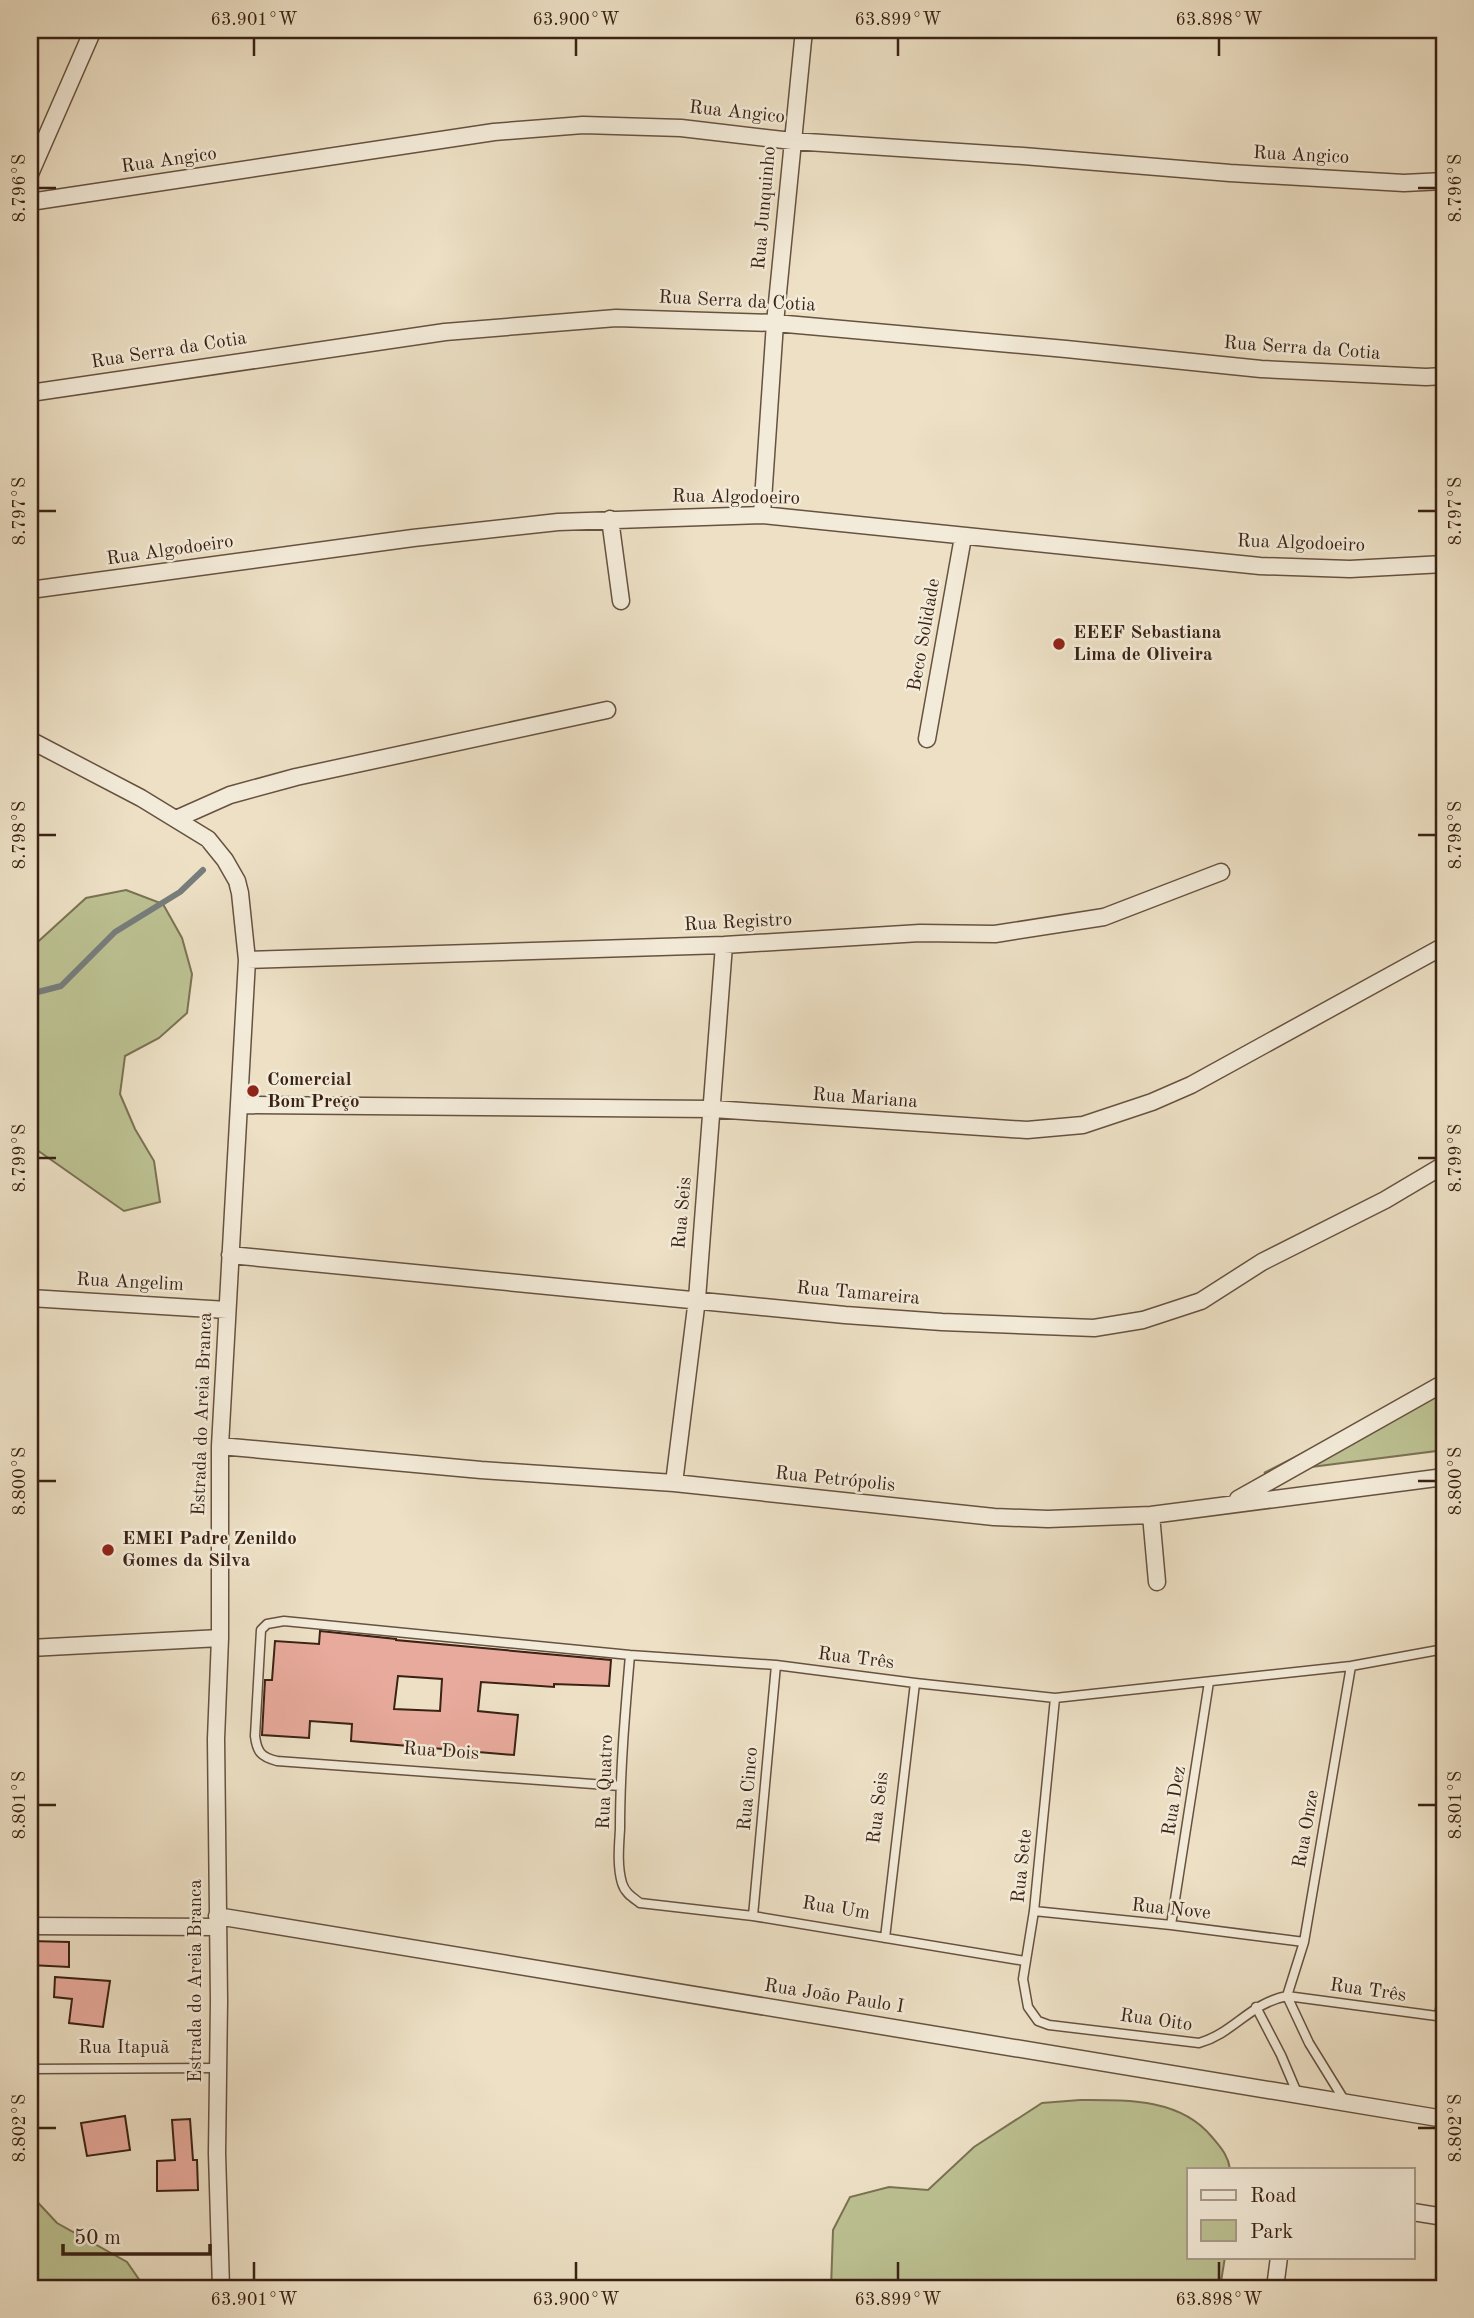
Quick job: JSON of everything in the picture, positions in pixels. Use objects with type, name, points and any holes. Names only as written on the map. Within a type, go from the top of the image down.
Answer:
[{"type":"street","points":[[30,174],[93,30]]},
{"type":"street","name":"Rua Junquinho","points":[[762,515],[775,323],[804,30]]},
{"type":"street","name":"Rua Angico","points":[[30,202],[507,131],[583,125],[681,128],[792,141],[1230,173],[1404,183],[1444,181]]},
{"type":"street","name":"Rua Serra da Cotia","points":[[30,393],[445,332],[616,318],[775,323],[1261,369],[1444,376]]},
{"type":"street","name":"Rua Algodoeiro","points":[[30,590],[412,538],[558,522],[762,515],[1260,566],[1350,569],[1444,564]]},
{"type":"street","points":[[610,519],[621,601]]},
{"type":"street","name":"Beco Solidade","points":[[927,739],[963,537]]},
{"type":"street","points":[[176,819],[230,794],[296,777],[607,709]]},
{"type":"street","name":"Estrada do Areia Branca","points":[[30,740],[141,798],[208,839],[234,874],[240,892],[247,960],[219,1446],[216,1739],[217,2153],[221,2288]]},
{"type":"street","name":"Rua Registro","points":[[247,960],[724,945],[920,933],[995,934],[1104,917],[1221,872]]},
{"type":"street","name":"Rua Seis","points":[[674,1483],[697,1299],[724,945]]},
{"type":"street","name":"Rua Mariana","points":[[240,1105],[713,1109],[982,1129],[1027,1130],[1083,1125],[1152,1102],[1191,1085],[1444,946]]},
{"type":"street","name":"Rua Tamareira","points":[[230,1255],[845,1315],[970,1324],[1094,1328],[1143,1320],[1201,1301],[1262,1262],[1385,1200],[1444,1165]]},
{"type":"street","name":"Rua Angelim","points":[[30,1298],[227,1310]]},
{"type":"street","points":[[1226,1505],[1444,1383]]},
{"type":"street","name":"Rua Petrópolis","points":[[219,1446],[481,1471],[674,1483],[993,1517],[1048,1519],[1151,1515],[1444,1477]]},
{"type":"street","points":[[1151,1515],[1157,1582]]},
{"type":"street","points":[[30,1648],[219,1638]]},
{"type":"street","points":[[30,1926],[217,1922]]},
{"type":"street","name":"Rua João Paulo I","points":[[217,1922],[1444,2119]]},
{"type":"street","points":[[1414,2212],[1444,2217]]},
{"type":"street","points":[[1275,2288],[1279,2258]]},
{"type":"lane","name":"Rua Três","points":[[260,1754],[255,1736],[259,1635],[267,1624],[284,1621],[630,1655],[776,1665],[1055,1698],[1351,1666],[1444,1649]]},
{"type":"lane","name":"Rua Quatro","points":[[630,1655],[620,1786],[619,1863],[625,1892],[640,1903]]},
{"type":"lane","name":"Rua Cinco","points":[[752,1916],[776,1665]]},
{"type":"lane","name":"Rua Onze","points":[[1287,1996],[1304,1942],[1351,1666]]},
{"type":"lane","name":"Rua Dez","points":[[1171,1925],[1209,1682]]},
{"type":"lane","name":"Rua Seis","points":[[885,1938],[915,1683]]},
{"type":"lane","name":"Rua Sete","points":[[1049,2025],[1035,2019],[1025,2001],[1023,1988],[1034,1911],[1055,1698]]},
{"type":"lane","name":"Rua Dois","points":[[260,1754],[277,1761],[620,1786]]},
{"type":"lane","name":"Rua Um","points":[[640,1903],[752,1916],[1025,1961]]},
{"type":"lane","name":"Rua Nove","points":[[1034,1911],[1304,1942]]},
{"type":"lane","points":[[1442,2017],[1444,1986]]},
{"type":"lane","name":"Rua Três","points":[[1287,1996],[1442,2017]]},
{"type":"lane","points":[[1287,1996],[1310,2043],[1346,2103]]},
{"type":"lane","name":"Rua Oito","points":[[1049,2025],[1199,2043],[1215,2039],[1256,2007],[1272,1999],[1287,1996]]},
{"type":"lane","points":[[1256,2007],[1298,2095]]},
{"type":"lane","name":"Rua Itapuã","points":[[30,2069],[218,2068]]},
{"type":"green space","points":[[126,890],[163,904],[182,938],[192,974],[187,1013],[159,1038],[125,1056],[120,1094],[135,1129],[154,1161],[160,1202],[124,1211],[30,1145],[30,949],[86,898]]},
{"type":"green space","points":[[1444,1381],[1444,1450],[1264,1473]]},
{"type":"green space","points":[[1116,2100],[1151,2104],[1184,2115],[1199,2124],[1212,2137],[1228,2160],[1230,2168],[1187,2168],[1187,2258],[1225,2258],[1220,2288],[831,2288],[833,2230],[850,2197],[889,2187],[928,2190],[974,2147],[1042,2103]]},
{"type":"green space","points":[[30,2194],[57,2223],[127,2262],[145,2288],[30,2288]]},
{"type":"building","points":[[320,1631],[611,1660],[609,1686],[554,1684],[554,1687],[481,1682],[478,1711],[518,1715],[514,1755],[351,1741],[352,1724],[310,1721],[309,1738],[262,1735],[265,1680],[272,1680],[275,1641],[319,1644]],"holes":[[[398,1676],[442,1679],[440,1711],[394,1709]]]},
{"type":"building","points":[[30,1941],[69,1942],[69,1967],[30,1965]]},
{"type":"building","points":[[55,1977],[110,1981],[103,2027],[69,2023],[72,1999],[54,1997]]},
{"type":"building","points":[[125,2116],[130,2150],[87,2156],[81,2123]]},
{"type":"building","points":[[190,2119],[193,2160],[197,2160],[198,2190],[157,2191],[157,2161],[175,2160],[172,2120]]},
{"type":"waterway","points":[[30,994],[61,986],[115,932],[180,892],[203,870]]},
{"type":"place","name":"EEEF Sebastiana Lima de Oliveira","points":[[1059,644]]},
{"type":"place","name":"Comercial Bom Preço","points":[[253,1091]]},
{"type":"place","name":"EMEI Padre Zenildo Gomes da Silva","points":[[108,1550]]}]
